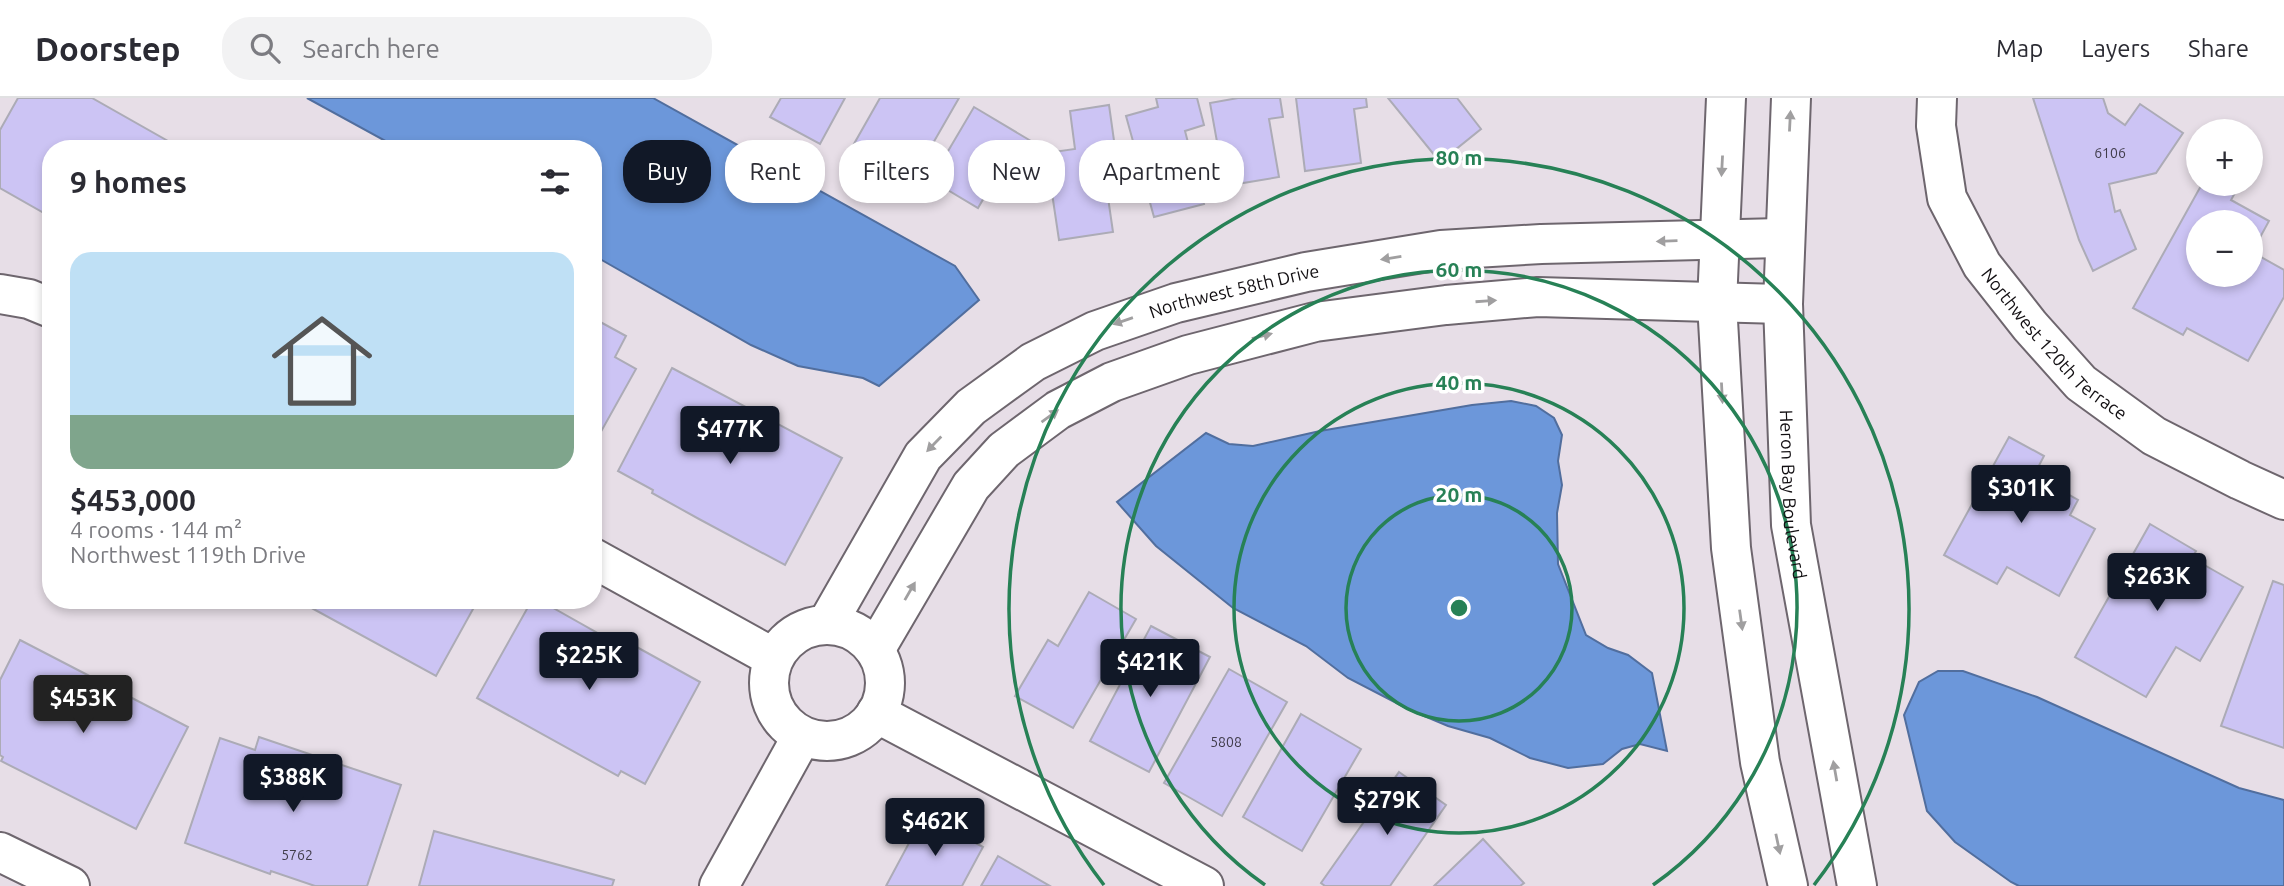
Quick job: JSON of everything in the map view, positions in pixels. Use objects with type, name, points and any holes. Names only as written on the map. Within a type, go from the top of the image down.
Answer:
[{"type":"street","points":[[1726,98],[1717,303],[1731,548],[1760,762],[1788,886]]},
{"type":"street","name":"Heron Bay Boulevard","points":[[1791,98],[1783,304],[1791,525],[1857,886]]},
{"type":"street","name":"Northwest 120th Terrace","points":[[1937,98],[1936,126],[1947,198],[1982,265],[2030,326],[2081,383],[2154,436],[2240,481],[2284,500]]},
{"type":"street","name":"Northwest 58th Drive","points":[[827,624],[923,456],[971,407],[1033,362],[1095,331],[1176,303],[1306,272],[1441,250],[1541,244],[1784,238]]},
{"type":"street","points":[[0,294],[42,304]]},
{"type":"street","points":[[875,650],[971,486],[1004,450],[1058,410],[1112,382],[1188,355],[1315,322],[1446,305],[1538,297],[1783,304]]},
{"type":"street","points":[[602,563],[774,658]]},
{"type":"street","points":[[827,624],[845,627],[862,636],[875,650],[884,670],[884,692],[876,713],[862,729],[843,739],[822,742],[802,736],[783,723],[771,703],[768,680],[774,658],[786,640],[805,628],[827,624]]},
{"type":"street","points":[[876,713],[1204,886]]},
{"type":"street","points":[[719,886],[802,736]]},
{"type":"street","points":[[0,852],[71,886]]},
{"type":"water","points":[[307,98],[653,98],[728,140],[725,140],[725,203],[825,203],[825,194],[955,266],[979,300],[879,386],[863,378],[798,366],[751,345],[602,260],[602,140],[384,140]]},
{"type":"water","points":[[1511,401],[1536,406],[1554,418],[1562,435],[1558,461],[1562,485],[1557,513],[1558,564],[1586,635],[1608,648],[1628,655],[1652,673],[1667,751],[1640,744],[1622,749],[1603,764],[1568,768],[1530,758],[1490,738],[1448,726],[1410,710],[1348,678],[1306,646],[1233,608],[1156,546],[1117,502],[1206,433],[1229,444],[1253,446],[1320,431]]},
{"type":"water","points":[[1938,671],[1963,671],[2037,697],[2239,788],[2284,800],[2284,886],[2019,886],[2011,882],[1955,842],[1927,811],[1904,715],[1919,682]]},
{"type":"building","points":[[18,98],[92,98],[166,140],[42,140],[42,212],[0,188],[0,130]]},
{"type":"building","points":[[781,98],[845,98],[822,140],[813,140],[770,117]]},
{"type":"building","points":[[880,98],[959,98],[935,140],[856,140]]},
{"type":"building","points":[[1156,98],[1197,98],[1204,125],[1185,131],[1187,140],[1133,140],[1126,116],[1158,107]]},
{"type":"building","points":[[1238,98],[1280,98],[1283,117],[1269,119],[1279,177],[1244,183],[1244,140],[1217,140],[1210,103]]},
{"type":"building","points":[[1296,98],[1366,98],[1367,107],[1354,109],[1361,163],[1305,171]]},
{"type":"building","points":[[1388,98],[1457,98],[1481,129],[1440,162]]},
{"type":"building","points":[[2033,98],[2103,98],[2108,113],[2125,125],[2140,104],[2183,133],[2156,173],[2109,184],[2115,212],[2120,210],[2136,249],[2093,271],[2079,240]]},
{"type":"building","points":[[1109,105],[1114,140],[1079,140],[1079,203],[1109,203],[1113,232],[1059,240],[1053,203],[1065,203],[1065,150],[1075,149],[1070,111]]},
{"type":"building","points":[[974,107],[1029,140],[968,140],[968,202],[954,194],[954,141]]},
{"type":"building","points":[[2195,196],[2233,196],[2231,200],[2249,210],[2188,210]]},
{"type":"building","points":[[1150,203],[1204,203],[1204,204],[1154,217]]},
{"type":"building","points":[[2186,213],[2186,287],[2263,287],[2263,258],[2284,270],[2284,297],[2248,361],[2187,328],[2183,335],[2133,308]]},
{"type":"building","points":[[2263,218],[2269,221],[2263,232]]},
{"type":"building","points":[[602,323],[626,336],[615,357],[636,369],[602,430]]},
{"type":"building","points":[[672,368],[842,458],[785,565],[652,493],[653,490],[618,471]]},
{"type":"building","points":[[2009,437],[2044,456],[2034,475],[2078,500],[2070,515],[2095,529],[2059,596],[2007,567],[1997,584],[1944,555]]},
{"type":"building","points":[[2150,524],[2196,551],[2192,558],[2243,587],[2200,661],[2176,647],[2146,697],[2075,657]]},
{"type":"building","points":[[2273,581],[2284,585],[2284,748],[2221,726]]},
{"type":"building","points":[[1089,592],[1136,619],[1073,728],[1015,696],[1048,640],[1058,646]]},
{"type":"building","points":[[313,609],[473,609],[436,676]]},
{"type":"building","points":[[527,609],[555,609],[612,641],[615,635],[700,682],[645,784],[621,771],[618,776],[477,698]]},
{"type":"building","points":[[1151,626],[1210,657],[1149,772],[1090,741]]},
{"type":"building","points":[[20,640],[188,727],[136,829],[1,761],[0,680]]},
{"type":"building","points":[[1229,669],[1287,702],[1222,816],[1164,783]]},
{"type":"building","points":[[1301,714],[1361,749],[1302,851],[1243,817]]},
{"type":"building","points":[[259,737],[401,785],[367,886],[315,886],[271,871],[270,874],[185,843],[220,738],[255,750]]},
{"type":"building","points":[[1399,772],[1446,805],[1390,886],[1325,886],[1321,883]]},
{"type":"building","points":[[924,815],[983,847],[962,886],[886,886]]},
{"type":"building","points":[[434,831],[614,880],[612,886],[419,886]]},
{"type":"building","points":[[1483,839],[1524,883],[1520,886],[1434,886]]},
{"type":"building","points":[[998,856],[1050,886],[981,886]]}]
